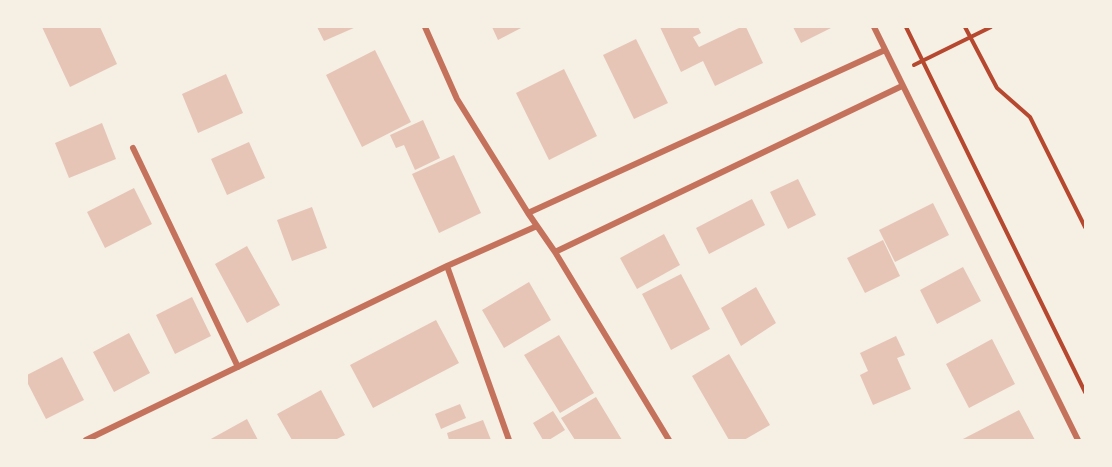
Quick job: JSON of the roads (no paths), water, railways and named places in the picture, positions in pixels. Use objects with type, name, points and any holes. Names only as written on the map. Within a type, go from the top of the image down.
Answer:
[{"type":"street","points":[[424,27],[457,99],[555,252],[669,440]]},
{"type":"street","points":[[874,27],[1078,440]]},
{"type":"street","points":[[528,213],[885,50]]},
{"type":"street","points":[[555,252],[902,86]]},
{"type":"street","points":[[134,148],[238,367]]},
{"type":"street","points":[[86,440],[447,266],[537,226]]},
{"type":"street","points":[[447,266],[509,440]]}]
